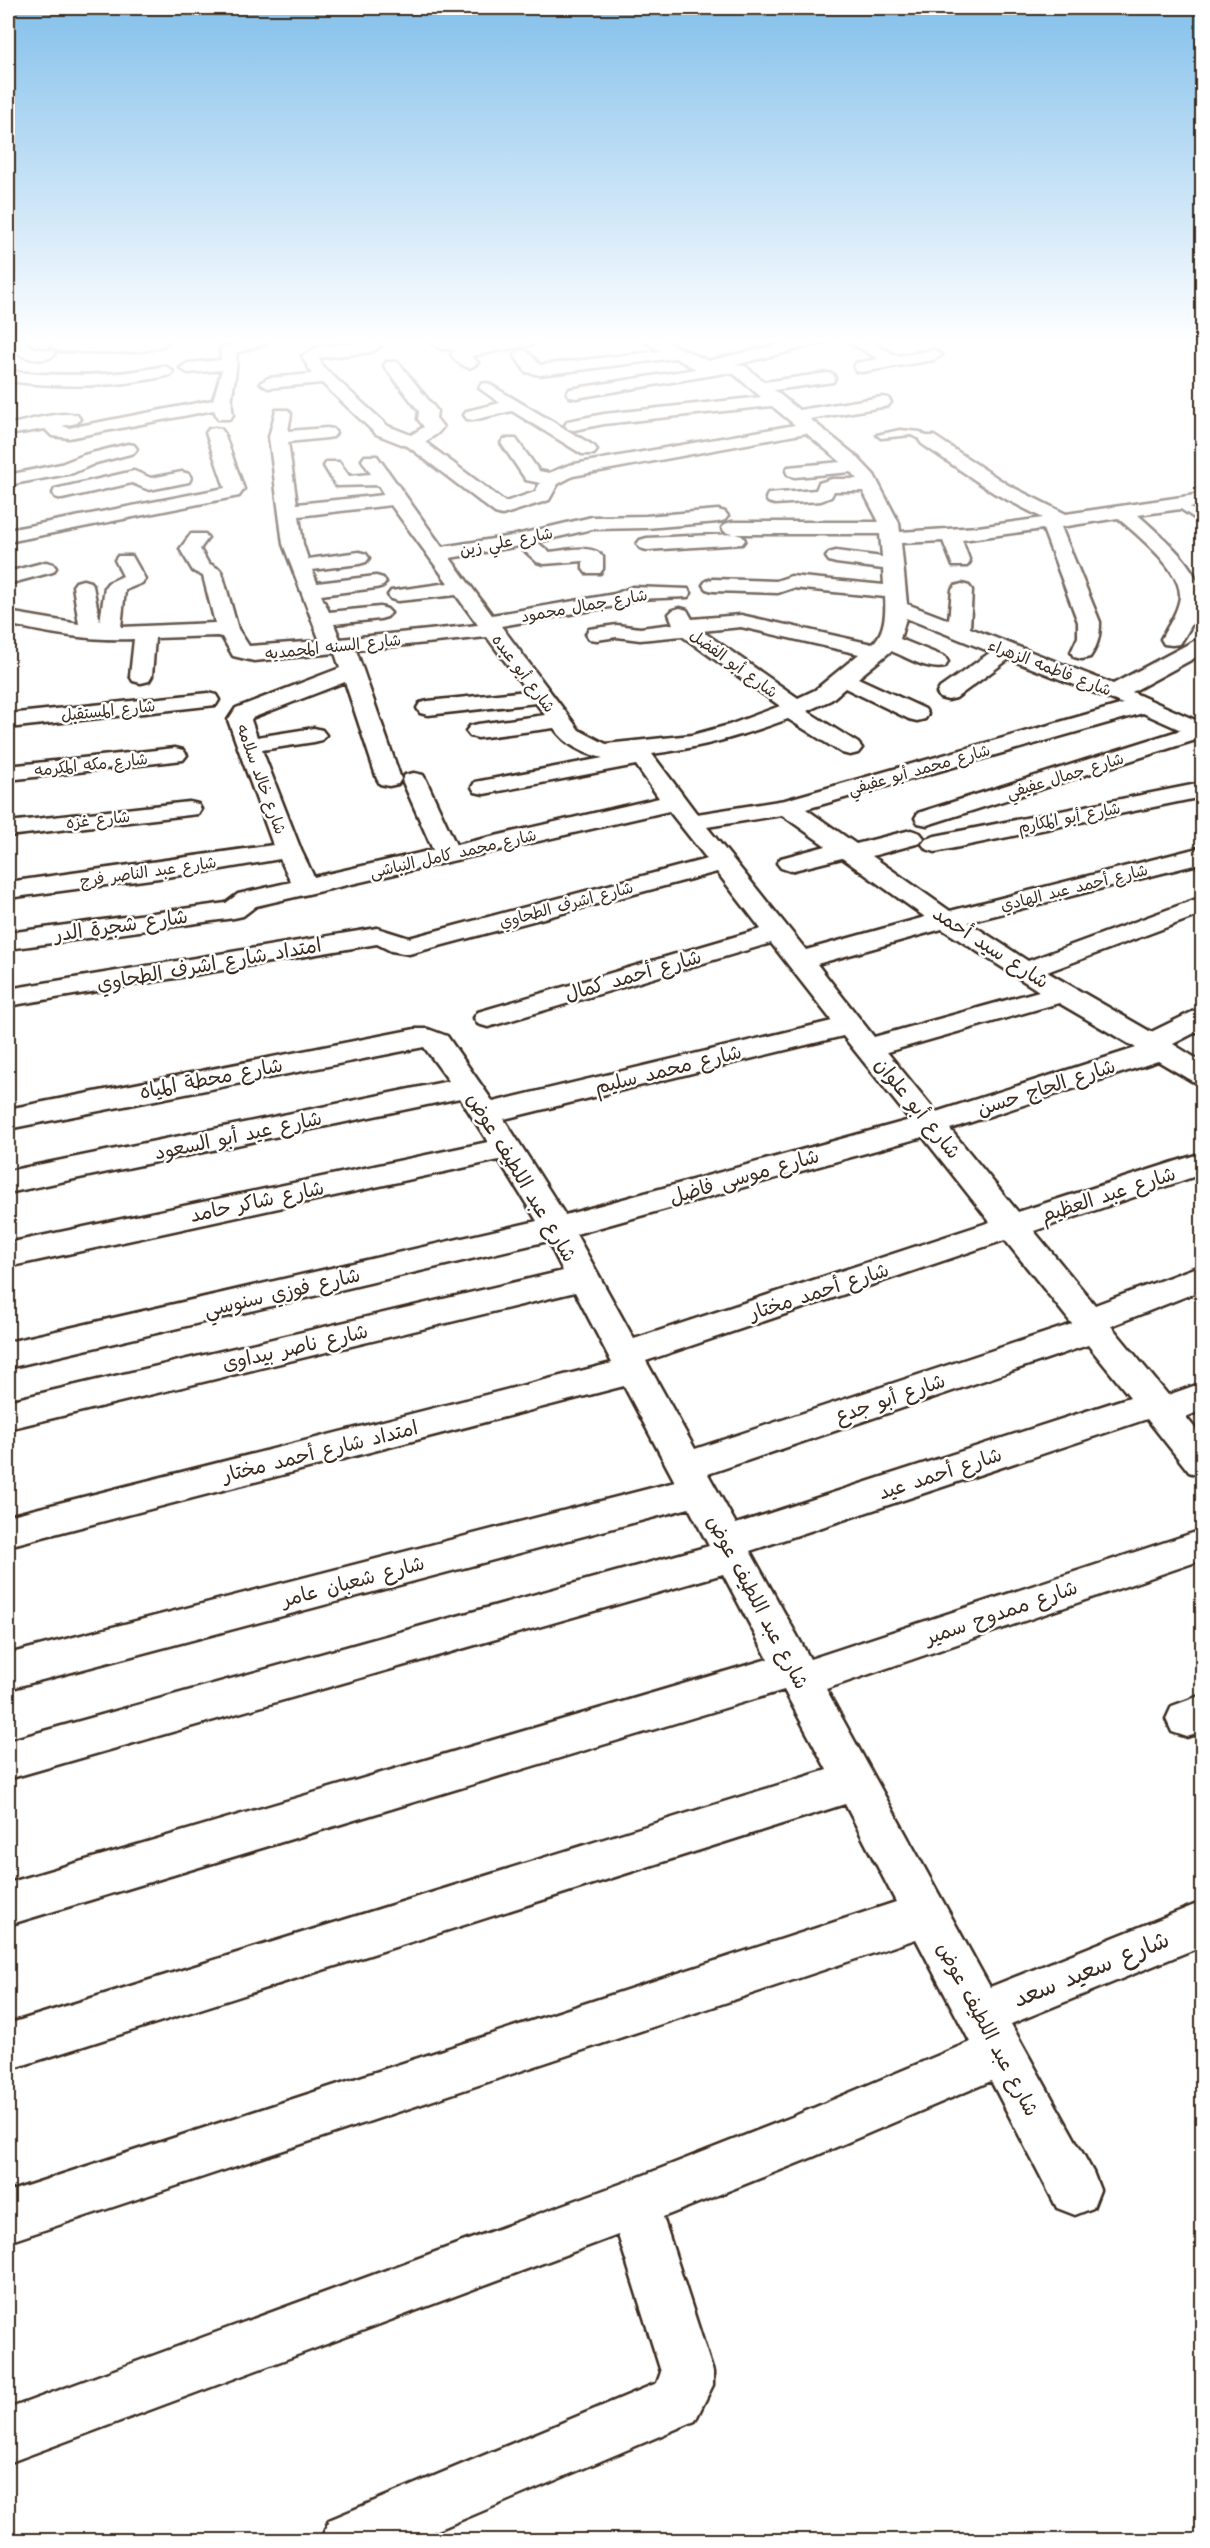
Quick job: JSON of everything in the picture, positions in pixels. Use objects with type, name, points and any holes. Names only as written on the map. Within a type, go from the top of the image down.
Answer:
[{"type":"street","points":[[8,480],[66,469],[95,458]]},
{"type":"street","points":[[8,537],[234,492],[222,458]]},
{"type":"street","points":[[284,458],[299,559],[309,590],[322,619],[353,671],[389,779]]},
{"type":"street","points":[[434,458],[497,507],[506,509],[544,494],[546,484],[552,478],[570,471],[636,458]]},
{"type":"street","points":[[521,458],[533,476],[552,478]]},
{"type":"street","points":[[603,458],[610,464]]},
{"type":"street","points":[[484,787],[650,746],[694,742],[737,730],[823,695],[867,660],[886,607],[892,564],[890,533],[870,485],[847,458]]},
{"type":"street","points":[[955,458],[1057,522],[1089,622],[1089,637],[1083,652]]},
{"type":"street","name":"شارع أبو عبده","points":[[371,460],[400,505],[571,735],[589,746],[604,751],[650,746]]},
{"type":"street","points":[[794,464],[849,460]]},
{"type":"street","points":[[84,461],[109,483]]},
{"type":"street","points":[[333,466],[343,482],[383,479]]},
{"type":"street","points":[[77,523],[60,497],[137,477],[151,484],[183,478]]},
{"type":"street","points":[[775,498],[821,495],[825,493],[826,487],[832,485],[870,485]]},
{"type":"street","points":[[620,523],[648,553],[677,551],[730,534],[890,533],[1004,538],[1057,522],[1203,500]]},
{"type":"street","points":[[528,501],[563,529]]},
{"type":"street","points":[[290,511],[400,505]]},
{"type":"street","points":[[345,518],[400,505]]},
{"type":"street","points":[[1124,513],[1158,542],[1190,590],[1187,608],[1172,639]]},
{"type":"street","points":[[122,514],[137,530]]},
{"type":"street","name":"شارع علي زين","points":[[437,554],[523,540],[592,523],[620,523],[730,534]]},
{"type":"street","points":[[730,534],[735,586]]},
{"type":"street","points":[[951,536],[960,562]]},
{"type":"street","points":[[8,618],[53,628],[100,633],[145,633],[215,628],[228,631],[212,573],[200,567],[190,549],[198,538]]},
{"type":"street","points":[[523,540],[544,558],[590,555],[593,557],[593,569]]},
{"type":"street","points":[[28,552],[70,543]]},
{"type":"street","points":[[299,559],[356,552]]},
{"type":"street","points":[[836,558],[892,564]]},
{"type":"street","points":[[100,633],[115,587],[135,579],[125,560]]},
{"type":"street","points":[[8,578],[46,568]]},
{"type":"street","points":[[1182,575],[1203,572]]},
{"type":"street","points":[[309,590],[376,582]]},
{"type":"street","points":[[713,585],[781,586],[791,582],[886,607]]},
{"type":"street","points":[[83,586],[100,633]]},
{"type":"street","points":[[398,595],[462,588]]},
{"type":"street","points":[[959,632],[962,590]]},
{"type":"street","name":"شارع جمال محمود","points":[[489,626],[621,599],[632,593],[683,615]]},
{"type":"street","points":[[812,602],[886,607]]},
{"type":"street","name":"شارع فاطمه الزهراء","points":[[886,607],[1007,650],[1146,705],[1202,731]]},
{"type":"street","points":[[322,619],[380,613]]},
{"type":"street","points":[[597,634],[617,631],[640,634],[683,615],[741,621],[867,660],[937,662]]},
{"type":"street","name":"شارع أبو الفضل","points":[[683,615],[697,638],[850,748]]},
{"type":"street","name":"شارع السنه المحمديه","points":[[228,631],[241,651],[261,654],[489,626]]},
{"type":"street","points":[[141,676],[145,633]]},
{"type":"street","points":[[1114,692],[1203,646]]},
{"type":"street","points":[[948,693],[1007,650]]},
{"type":"street","points":[[867,660],[904,686]]},
{"type":"street","points":[[867,660],[917,714]]},
{"type":"street","name":"شارع خالد سلامه","points":[[306,886],[288,850],[239,720],[244,713],[353,671]]},
{"type":"street","points":[[428,708],[541,696]]},
{"type":"street","name":"شارع المستقبل","points":[[8,721],[208,700]]},
{"type":"street","name":"شارع محمد أبو عفيفي","points":[[683,812],[787,807],[1146,705]]},
{"type":"street","points":[[1172,717],[1203,705]]},
{"type":"street","points":[[478,731],[559,720]]},
{"type":"street","name":"شارع جمال عفيفي","points":[[927,818],[1202,731]]},
{"type":"street","points":[[248,745],[314,735]]},
{"type":"street","name":"شارع أبو علوان","points":[[650,746],[683,812],[860,1037],[1203,1462]]},
{"type":"street","name":"شارع مكه المكرمه","points":[[8,773],[175,755]]},
{"type":"street","points":[[414,780],[447,855]]},
{"type":"street","name":"شارع أبو المكارم","points":[[790,863],[1203,790]]},
{"type":"street","name":"شارع سيد أحمد","points":[[787,807],[946,920],[1026,972],[1203,1074]]},
{"type":"street","name":"شارع غزه","points":[[8,829],[189,809]]},
{"type":"street","name":"شارع محمد كامل النباشى","points":[[234,910],[247,900],[447,855],[683,812]]},
{"type":"street","name":"شارع عبد الناصر فرج","points":[[8,890],[195,866],[288,850]]},
{"type":"street","name":"شارع أحمد عبد الهادي","points":[[801,960],[946,920],[1203,855]]},
{"type":"street","name":"شارع اشرف الطحاوي","points":[[409,946],[723,863]]},
{"type":"street","points":[[1026,972],[1203,905]]},
{"type":"street","name":"شارع شجرة الدر","points":[[8,941],[234,910]]},
{"type":"street","name":"شارع أحمد كمال","points":[[488,1018],[779,932]]},
{"type":"street","name":"امتداد شارع اشرف الطحاوي","points":[[8,998],[377,936],[400,946],[409,946]]},
{"type":"street","name":"شارع محمد سليم","points":[[477,1101],[860,1037],[1062,993]]},
{"type":"street","name":"شارع الحاج حسن","points":[[932,1124],[1156,1047],[1203,1018]]},
{"type":"street","name":"شارع عبد اللطيف عوض","points":[[415,1038],[428,1038],[437,1042],[557,1228],[1075,2190]]},
{"type":"street","name":"شارع محطة المياه","points":[[8,1119],[415,1038]]},
{"type":"street","name":"شارع عيد أبو السعود","points":[[8,1182],[477,1101]]},
{"type":"street","name":"شارع موسى فاضل","points":[[557,1228],[932,1124]]},
{"type":"street","name":"شارع شاكر حامد","points":[[8,1255],[506,1148]]},
{"type":"street","name":"شارع عبد العظيم","points":[[1013,1226],[1203,1163]]},
{"type":"street","name":"شارع أحمد مختار","points":[[629,1363],[1013,1226]]},
{"type":"street","name":"شارع فوزي سنوسي","points":[[8,1355],[557,1228]]},
{"type":"street","name":"شارع أبو جدع","points":[[692,1479],[1092,1325],[1203,1277]]},
{"type":"street","name":"شارع ناصر بيداوى","points":[[8,1415],[583,1278]]},
{"type":"street","name":"امتداد شارع أحمد مختار","points":[[8,1530],[629,1363]]},
{"type":"street","name":"شارع أحمد عيد","points":[[8,1760],[729,1549],[1157,1407],[1203,1396]]},
{"type":"street","name":"شارع شعبان عامر","points":[[8,1672],[692,1479]]},
{"type":"street","name":"شارع ممدوح سمير","points":[[8,1904],[797,1674],[1203,1545]]},
{"type":"street","points":[[8,2047],[855,1781]]},
{"type":"street","points":[[8,2217],[926,1914]]},
{"type":"street","name":"شارع سعيد سعد","points":[[8,2436],[634,2204],[796,2140],[991,2034],[1203,1924]]},
{"type":"street","points":[[349,2541],[676,2402],[686,2385],[687,2372],[634,2204]]},
{"type":"lane","points":[[1179,504],[1203,520]]}]
